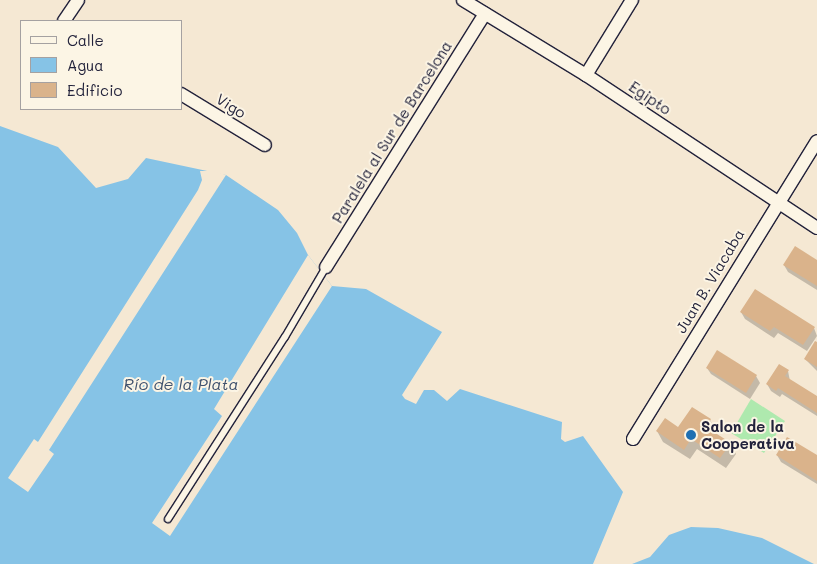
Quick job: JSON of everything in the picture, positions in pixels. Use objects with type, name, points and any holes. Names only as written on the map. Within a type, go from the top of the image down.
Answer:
[{"type":"street","points":[[65,20],[78,0]]},
{"type":"street","name":"Egipto","points":[[463,0],[586,75],[817,228]]},
{"type":"street","points":[[586,75],[632,0]]},
{"type":"street","name":"Paralela al Sur de Barcelona","points":[[326,267],[485,14]]},
{"type":"street","name":"Vigo","points":[[182,95],[265,145]]},
{"type":"street","name":"Juan B. Viacaba","points":[[633,439],[817,141]]},
{"type":"lane","points":[[168,519],[285,337],[326,267]]},
{"type":"green space","points":[[751,399],[785,421],[764,453],[731,433]]},
{"type":"water","name":"Río de la Plata","points":[[0,126],[58,147],[96,188],[128,179],[146,158],[226,175],[278,210],[297,233],[308,255],[332,286],[366,289],[442,332],[402,395],[405,399],[416,404],[424,390],[434,390],[447,401],[460,389],[562,422],[561,439],[565,442],[583,436],[623,492],[593,564],[0,564]]},
{"type":"water","points":[[691,527],[718,528],[762,538],[814,564],[632,564],[650,557],[669,535]]},
{"type":"pier","points":[[200,171],[214,171],[226,175],[49,450],[54,454],[28,492],[8,478],[34,439],[38,442],[198,190],[202,180]]},
{"type":"pier","points":[[308,255],[332,286],[170,536],[152,523],[222,416],[214,409]]},
{"type":"building","points":[[795,246],[817,260],[817,286],[783,265]]},
{"type":"building","points":[[755,289],[815,327],[803,345],[774,327],[770,331],[740,312]]},
{"type":"building","points":[[815,341],[817,342],[817,367],[804,359]]},
{"type":"building","points":[[717,350],[757,375],[746,393],[706,368]]},
{"type":"building","points":[[779,364],[789,370],[785,376],[817,396],[817,413],[778,388],[776,391],[766,384]]},
{"type":"building","name":"Salon de la Cooperativa","points":[[692,407],[711,419],[706,427],[731,443],[720,458],[691,439],[684,450],[656,431],[665,418],[678,427]]},
{"type":"building","points":[[787,437],[817,455],[817,481],[776,455]]},
{"type":"place","name":"Salon de la Cooperativa","points":[[691,435]]}]
